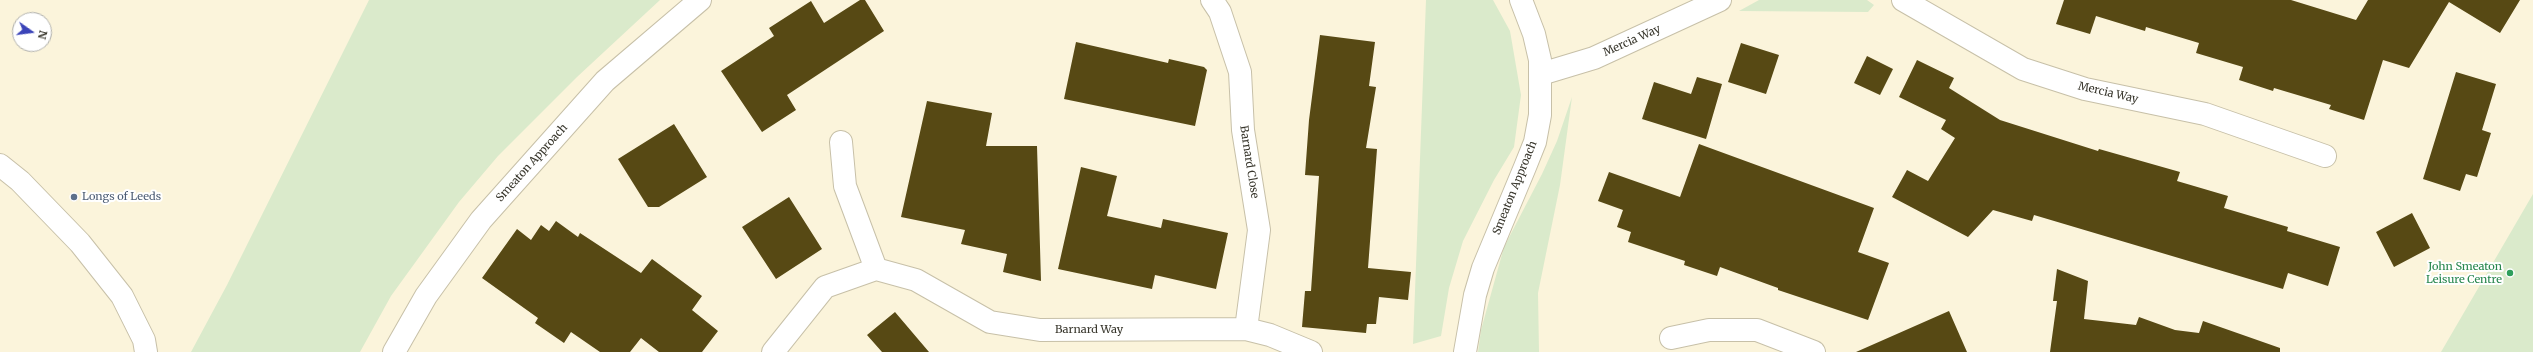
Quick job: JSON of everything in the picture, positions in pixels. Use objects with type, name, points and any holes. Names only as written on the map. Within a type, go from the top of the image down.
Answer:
[{"type":"street","name":"Smeaton Approach","points":[[394,352],[426,296],[481,220],[605,81],[700,0]]},
{"type":"street","name":"Barnard Close","points":[[1212,0],[1220,12],[1240,72],[1243,130],[1259,230],[1246,329]]},
{"type":"street","name":"Smeaton Approach","points":[[1465,352],[1475,295],[1483,268],[1535,142],[1540,115],[1541,74],[1534,34],[1520,0]]},
{"type":"street","name":"Mercia Way","points":[[1541,74],[1594,58],[1720,0]]},
{"type":"street","name":"Mercia Way","points":[[1903,0],[2024,69],[2085,89],[2205,114],[2325,156]]},
{"type":"street","points":[[773,352],[825,286],[876,269],[845,186],[841,142]]},
{"type":"street","points":[[0,165],[20,181],[80,243],[122,296],[144,340],[146,352]]},
{"type":"street","name":"Barnard Way","points":[[876,269],[916,280],[990,322],[1033,329],[1246,329],[1270,334],[1310,352]]},
{"type":"street","points":[[1671,338],[1709,330],[1757,330],[1814,352]]},
{"type":"green space","points":[[369,0],[660,0],[577,77],[498,156],[459,202],[391,296],[360,352],[191,352],[227,285]]},
{"type":"green space","points":[[1426,0],[1493,0],[1510,31],[1521,95],[1514,147],[1494,180],[1463,241],[1449,288],[1441,336],[1413,344]]},
{"type":"green space","points":[[1759,0],[1867,0],[1874,5],[1868,12],[1739,11]]},
{"type":"green space","points":[[1572,97],[1560,185],[1538,293],[1539,352],[1478,352],[1481,330],[1504,247],[1542,174],[1557,141]]},
{"type":"green space","name":"John Smeaton Leisure Centre","points":[[2533,194],[2533,352],[2441,352]]},
{"type":"building","points":[[860,0],[865,0],[884,31],[787,95],[796,110],[762,132],[721,71],[774,36],[769,28],[811,1],[824,23]]},
{"type":"building","points":[[2064,0],[2291,0],[2356,20],[2368,0],[2520,0],[2500,33],[2449,2],[2409,68],[2383,60],[2364,120],[2329,109],[2331,105],[2274,88],[2273,91],[2239,80],[2243,67],[2196,53],[2199,43],[2146,27],[2145,31],[2096,16],[2090,34],[2056,24]]},
{"type":"building","points":[[1320,35],[1375,42],[1369,86],[1376,87],[1366,148],[1377,149],[1368,268],[1411,272],[1408,300],[1379,297],[1376,324],[1367,324],[1366,333],[1302,327],[1305,291],[1311,291],[1319,176],[1305,175],[1309,120]]},
{"type":"building","points":[[1076,42],[1168,63],[1169,59],[1204,67],[1207,70],[1195,126],[1064,99]]},
{"type":"building","points":[[1741,43],[1779,55],[1766,94],[1728,82]]},
{"type":"building","points":[[1867,56],[1893,69],[1880,95],[1854,83]]},
{"type":"building","points":[[1917,60],[1954,78],[1949,88],[2000,120],[2098,151],[2099,149],[2180,172],[2177,181],[2228,196],[2224,208],[2288,227],[2287,231],[2340,247],[2328,286],[2288,273],[2283,289],[2034,215],[2032,221],[1993,210],[1968,237],[1892,197],[1907,170],[1928,181],[1955,138],[1941,129],[1946,120],[1899,97]]},
{"type":"building","points":[[2456,72],[2496,84],[2482,130],[2491,133],[2477,177],[2466,174],[2460,191],[2423,179]]},
{"type":"building","points":[[1697,77],[1722,84],[1706,139],[1642,119],[1654,82],[1691,94]]},
{"type":"building","points":[[927,101],[992,113],[986,146],[1037,146],[1041,281],[1003,272],[1007,254],[961,244],[965,230],[901,217]]},
{"type":"building","points":[[674,124],[707,177],[659,207],[648,207],[618,159]]},
{"type":"building","points":[[1699,144],[1874,208],[1858,252],[1889,263],[1868,320],[1778,290],[1778,288],[1720,267],[1717,276],[1684,265],[1685,261],[1628,242],[1631,232],[1617,227],[1623,210],[1598,201],[1609,172],[1680,197]]},
{"type":"building","points":[[1081,167],[1117,176],[1107,216],[1161,228],[1163,219],[1228,233],[1216,289],[1155,275],[1152,289],[1058,269]]},
{"type":"building","points":[[789,197],[822,249],[776,279],[742,227]]},
{"type":"building","points":[[2412,213],[2430,248],[2394,267],[2376,232]]},
{"type":"building","points":[[556,221],[578,237],[580,233],[641,273],[652,259],[702,296],[692,310],[718,331],[702,352],[659,352],[641,338],[630,352],[600,352],[571,332],[564,343],[535,323],[538,318],[482,278],[517,229],[531,240],[541,225],[549,231]]},
{"type":"building","points":[[2057,269],[2088,281],[2084,319],[2136,325],[2139,317],[2175,330],[2199,333],[2203,321],[2280,348],[2280,352],[2050,352],[2057,301],[2053,301]]},
{"type":"building","points":[[1949,311],[1967,352],[1856,352]]},
{"type":"building","points":[[895,312],[929,352],[882,352],[867,335]]},
{"type":"place","name":"Longs of Leeds","points":[[74,197]]},
{"type":"place","name":"John Smeaton Leisure Centre","points":[[2510,273]]}]
